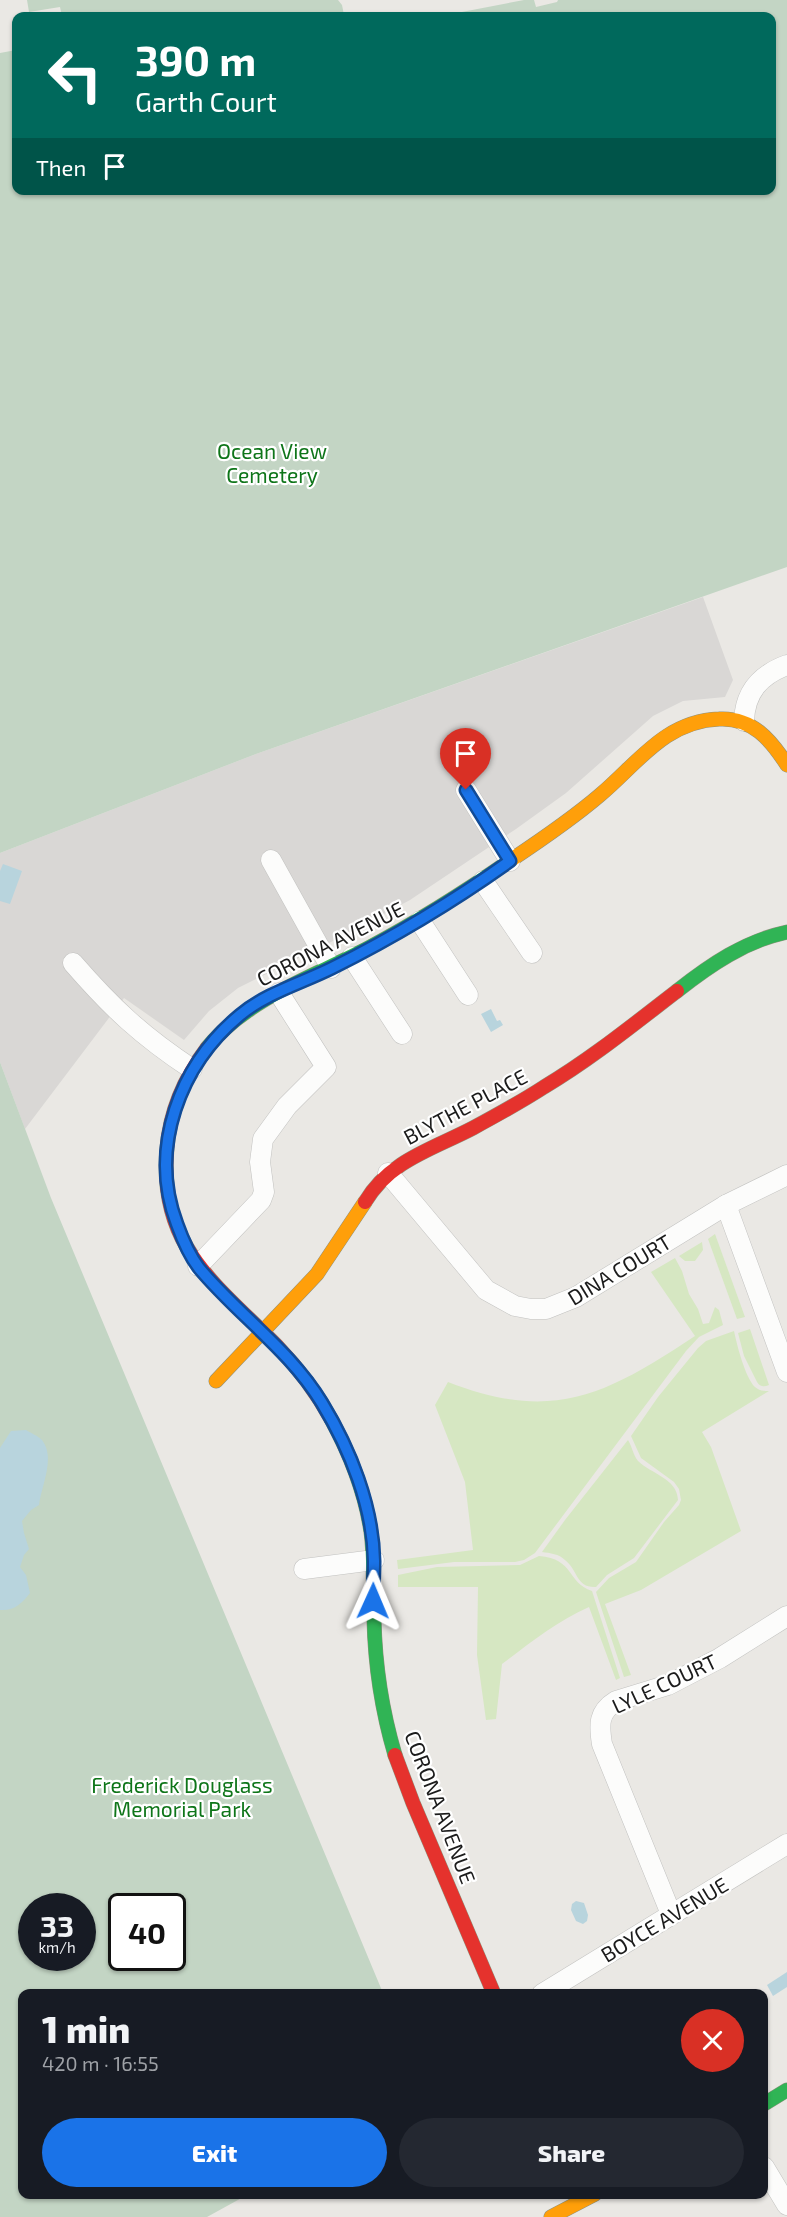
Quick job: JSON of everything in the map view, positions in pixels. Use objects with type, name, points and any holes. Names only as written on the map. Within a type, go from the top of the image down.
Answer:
[{"type":"street","points":[[787,665],[771,671],[762,678],[745,705],[744,721],[755,727],[777,748],[787,765]]},
{"type":"street","name":"CORONA AVENUE","points":[[492,1989],[402,1777],[388,1730],[375,1648],[374,1560],[370,1529],[364,1499],[352,1462],[321,1401],[300,1371],[198,1266],[183,1240],[173,1214],[168,1190],[166,1164],[168,1136],[174,1109],[192,1069],[208,1047],[236,1019],[261,1001],[332,968],[420,921],[483,881],[569,820],[661,740],[688,723],[725,719],[744,721]]},
{"type":"street","points":[[466,790],[510,861]]},
{"type":"street","points":[[271,860],[332,968]]},
{"type":"street","points":[[483,881],[532,953]]},
{"type":"street","points":[[420,921],[468,995]]},
{"type":"street","name":"BLYTHE PLACE","points":[[216,1381],[317,1274],[351,1226],[370,1194],[388,1173],[423,1151],[471,1129],[545,1087],[611,1042],[712,963],[768,936],[787,932]]},
{"type":"street","points":[[352,957],[402,1034]]},
{"type":"street","points":[[73,963],[102,998],[129,1023],[157,1046],[192,1069]]},
{"type":"street","points":[[198,1266],[261,1200],[264,1192],[260,1162],[263,1139],[286,1106],[326,1067],[279,993]]},
{"type":"street","name":"DINA COURT","points":[[388,1173],[486,1290],[515,1306],[531,1310],[546,1309],[576,1297],[726,1205],[787,1175]]},
{"type":"street","points":[[726,1205],[787,1372]]},
{"type":"street","points":[[304,1569],[374,1560]]},
{"type":"street","name":"LYLE COURT","points":[[671,1914],[602,1744],[599,1725],[602,1714],[616,1701],[668,1684],[720,1658],[787,1616]]},
{"type":"street","name":"BOYCE AVENUE","points":[[550,1989],[787,1844]]},
{"type":"street","points":[[768,2102],[787,2090]]},
{"type":"street","points":[[768,2174],[787,2205]]},
{"type":"street","points":[[551,2217],[585,2199]]},
{"type":"shaded area","points":[[703,597],[733,680],[725,697],[683,701],[653,716],[566,793],[516,829],[410,900],[238,988],[209,1011],[184,1040],[124,998],[25,1129],[0,1062],[0,853],[256,754]]},
{"type":"green space","points":[[27,0],[338,0],[343,12],[61,12],[60,7],[29,12]]},
{"type":"green space","name":"Ocean View Cemetery","points":[[524,0],[534,0],[536,7],[558,0],[787,0],[787,567],[256,754],[0,853],[0,53],[12,51],[12,195],[776,195],[776,12],[462,12]]},
{"type":"green space","name":"Frederick Douglass Memorial Park","points":[[0,1062],[51,1198],[381,1989],[18,1989],[18,2199],[240,2199],[207,2217],[0,2217]]},
{"type":"green space","points":[[715,1234],[745,1317],[737,1319],[708,1239]]},
{"type":"green space","points":[[702,1242],[703,1250],[695,1261],[685,1261],[679,1256]]},
{"type":"green space","points":[[675,1258],[703,1324],[709,1323],[715,1307],[719,1310],[723,1325],[699,1337],[686,1351],[535,1553],[524,1560],[515,1562],[454,1562],[398,1569],[397,1560],[473,1550],[465,1482],[435,1405],[448,1382],[485,1394],[518,1400],[549,1401],[578,1397],[634,1374],[695,1336],[651,1272]]},
{"type":"green space","points":[[750,1329],[769,1385],[767,1386],[758,1384],[744,1356],[738,1333]]},
{"type":"green space","points":[[734,1331],[742,1361],[751,1382],[758,1389],[769,1391],[702,1432],[711,1447],[741,1531],[641,1590],[605,1604],[631,1675],[624,1677],[596,1592],[609,1578],[636,1562],[681,1500],[679,1489],[674,1482],[641,1458],[631,1436],[658,1397],[698,1348],[706,1341]]},
{"type":"green space","points":[[628,1440],[638,1461],[668,1481],[677,1493],[678,1500],[634,1558],[607,1575],[596,1587],[589,1587],[581,1582],[563,1558],[542,1552]]},
{"type":"green space","points":[[539,1556],[559,1561],[578,1582],[592,1591],[620,1678],[616,1680],[589,1607],[533,1640],[502,1664],[496,1719],[486,1720],[477,1655],[478,1587],[398,1587],[398,1575],[437,1567],[520,1565]]},
{"type":"water","points":[[3,864],[22,871],[10,904],[0,901],[0,871]]},
{"type":"water","points":[[491,1009],[497,1021],[500,1020],[503,1025],[491,1032],[481,1014]]},
{"type":"water","points":[[26,1430],[42,1440],[48,1455],[39,1505],[31,1510],[22,1521],[29,1549],[20,1567],[26,1575],[30,1593],[14,1608],[0,1610],[0,1448],[11,1431]]},
{"type":"water","points":[[576,1901],[584,1903],[588,1915],[587,1921],[583,1924],[576,1921],[571,1910],[572,1904]]},
{"type":"water","points":[[787,1972],[787,1987],[773,1996],[767,1985]]},
{"type":"traffic: fast","points":[[207,1048],[223,1030],[262,1002],[406,927],[511,860]]},
{"type":"traffic: fast","points":[[677,991],[702,972],[742,948],[787,932]]},
{"type":"traffic: fast","points":[[331,1419],[356,1474],[371,1532],[373,1608],[378,1671],[386,1722],[395,1755]]},
{"type":"traffic: fast","points":[[768,2102],[787,2090]]},
{"type":"traffic: slow","points":[[511,860],[600,795],[640,757],[668,735],[683,727],[719,719],[741,722],[751,726],[767,739],[787,765]]},
{"type":"traffic: slow","points":[[216,1381],[317,1274],[365,1202]]},
{"type":"traffic: slow","points":[[551,2217],[585,2199]]},
{"type":"traffic: jam","points":[[365,1202],[387,1176],[413,1157],[473,1128],[527,1098],[579,1065],[677,991]]},
{"type":"traffic: jam","points":[[207,1048],[185,1083],[171,1121],[167,1148],[167,1182],[172,1212],[182,1238],[196,1261],[213,1282],[292,1363],[313,1390],[331,1419]]},
{"type":"traffic: jam","points":[[395,1755],[492,1989]]},
{"type":"route","points":[[373,1601],[374,1560],[370,1529],[364,1499],[352,1462],[321,1401],[300,1371],[198,1266],[183,1240],[173,1214],[168,1190],[166,1164],[168,1136],[174,1109],[192,1069],[223,1030],[242,1013],[261,1001],[332,968],[420,921],[510,861],[466,790]]}]
